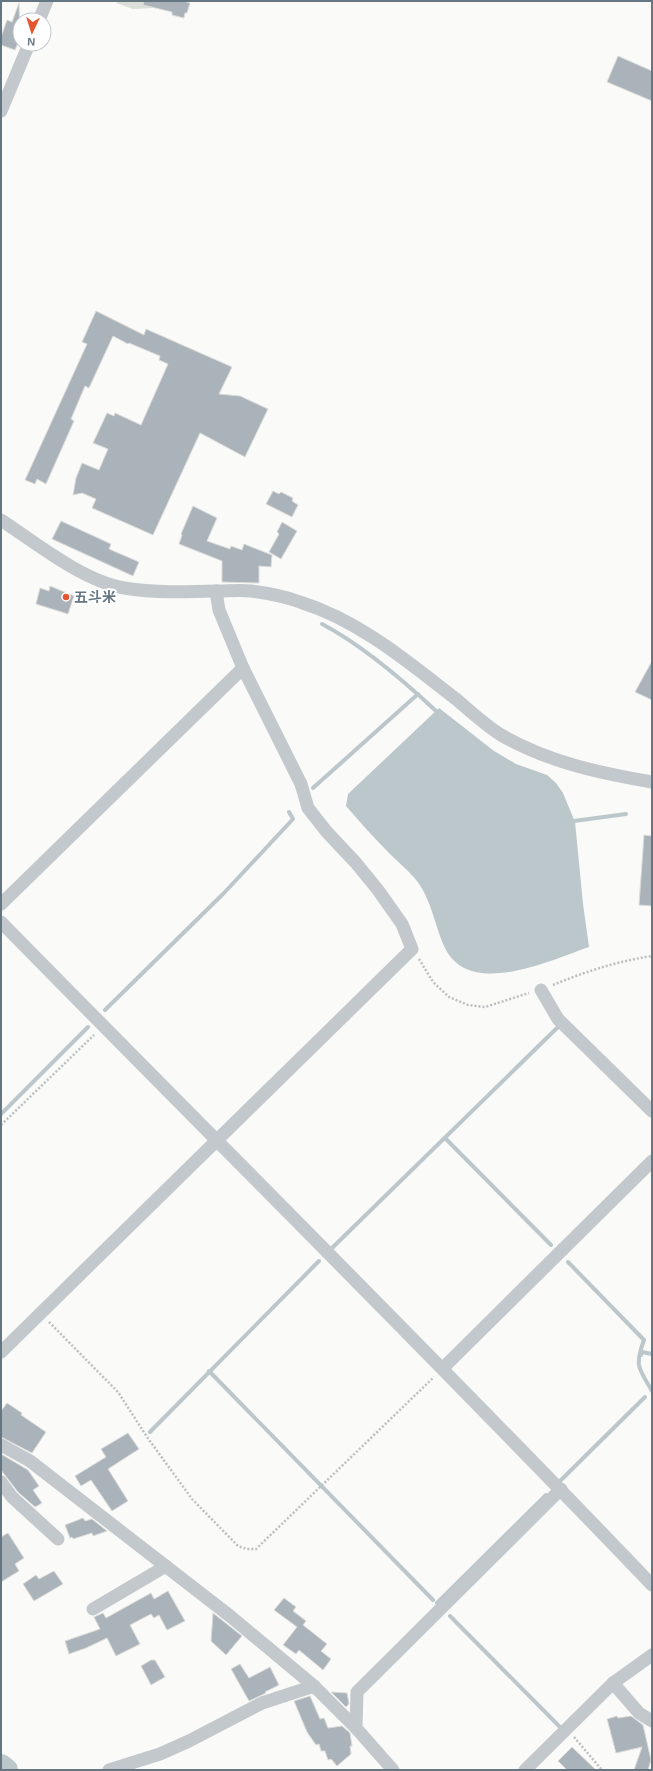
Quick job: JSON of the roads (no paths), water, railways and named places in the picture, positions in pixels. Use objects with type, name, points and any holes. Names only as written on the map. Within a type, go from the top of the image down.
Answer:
[{"type":"street","points":[[42,12],[47,1]]},
{"type":"street","points":[[1,111],[26,52]]},
{"type":"street","points":[[1,520],[63,561],[107,584],[125,588],[249,591],[272,594],[301,602],[339,617],[361,628],[394,651],[499,733],[521,746],[558,761],[607,775],[652,782]]},
{"type":"street","points":[[1,1352],[412,949],[402,924],[378,890],[356,863],[326,831],[308,808],[301,784],[243,668],[219,610],[216,591]]},
{"type":"street","points":[[1,904],[243,668]]},
{"type":"street","points":[[1,922],[216,1141],[443,1368],[652,1585]]},
{"type":"street","points":[[541,990],[558,1019],[652,1111]]},
{"type":"street","points":[[443,1368],[652,1161]]},
{"type":"street","points":[[1,1445],[30,1461],[230,1616],[314,1686],[356,1728],[393,1770]]},
{"type":"street","points":[[1,1482],[12,1497],[58,1539]]},
{"type":"street","points":[[356,1728],[357,1692],[561,1489]]},
{"type":"street","points":[[93,1609],[166,1566]]},
{"type":"street","points":[[525,1770],[613,1683],[652,1655]]},
{"type":"street","points":[[613,1683],[639,1713],[652,1721]]},
{"type":"street","points":[[109,1770],[160,1754],[189,1741],[262,1703],[314,1686]]},
{"type":"waterway","points":[[322,624],[337,632],[382,664],[436,711]]},
{"type":"waterway","points":[[313,788],[418,694]]},
{"type":"waterway","points":[[105,1010],[224,893],[293,819],[289,812]]},
{"type":"waterway","points":[[574,821],[626,814]]},
{"type":"waterway","points":[[1,1114],[88,1027]]},
{"type":"waterway","points":[[331,1249],[558,1027]]},
{"type":"waterway","points":[[445,1138],[551,1245]]},
{"type":"waterway","points":[[150,1432],[319,1261]]},
{"type":"waterway","points":[[568,1262],[644,1340],[639,1356],[639,1367],[652,1391]]},
{"type":"waterway","points":[[641,1355],[642,1352],[652,1354]]},
{"type":"waterway","points":[[209,1371],[433,1600]]},
{"type":"waterway","points":[[557,1484],[645,1397]]},
{"type":"waterway","points":[[437,1603],[546,1495]]},
{"type":"waterway","points":[[450,1616],[559,1726]]},
{"type":"waterway","points":[[1,1766],[6,1770]]},
{"type":"place","name":"五斗米","points":[[66,597]]}]
